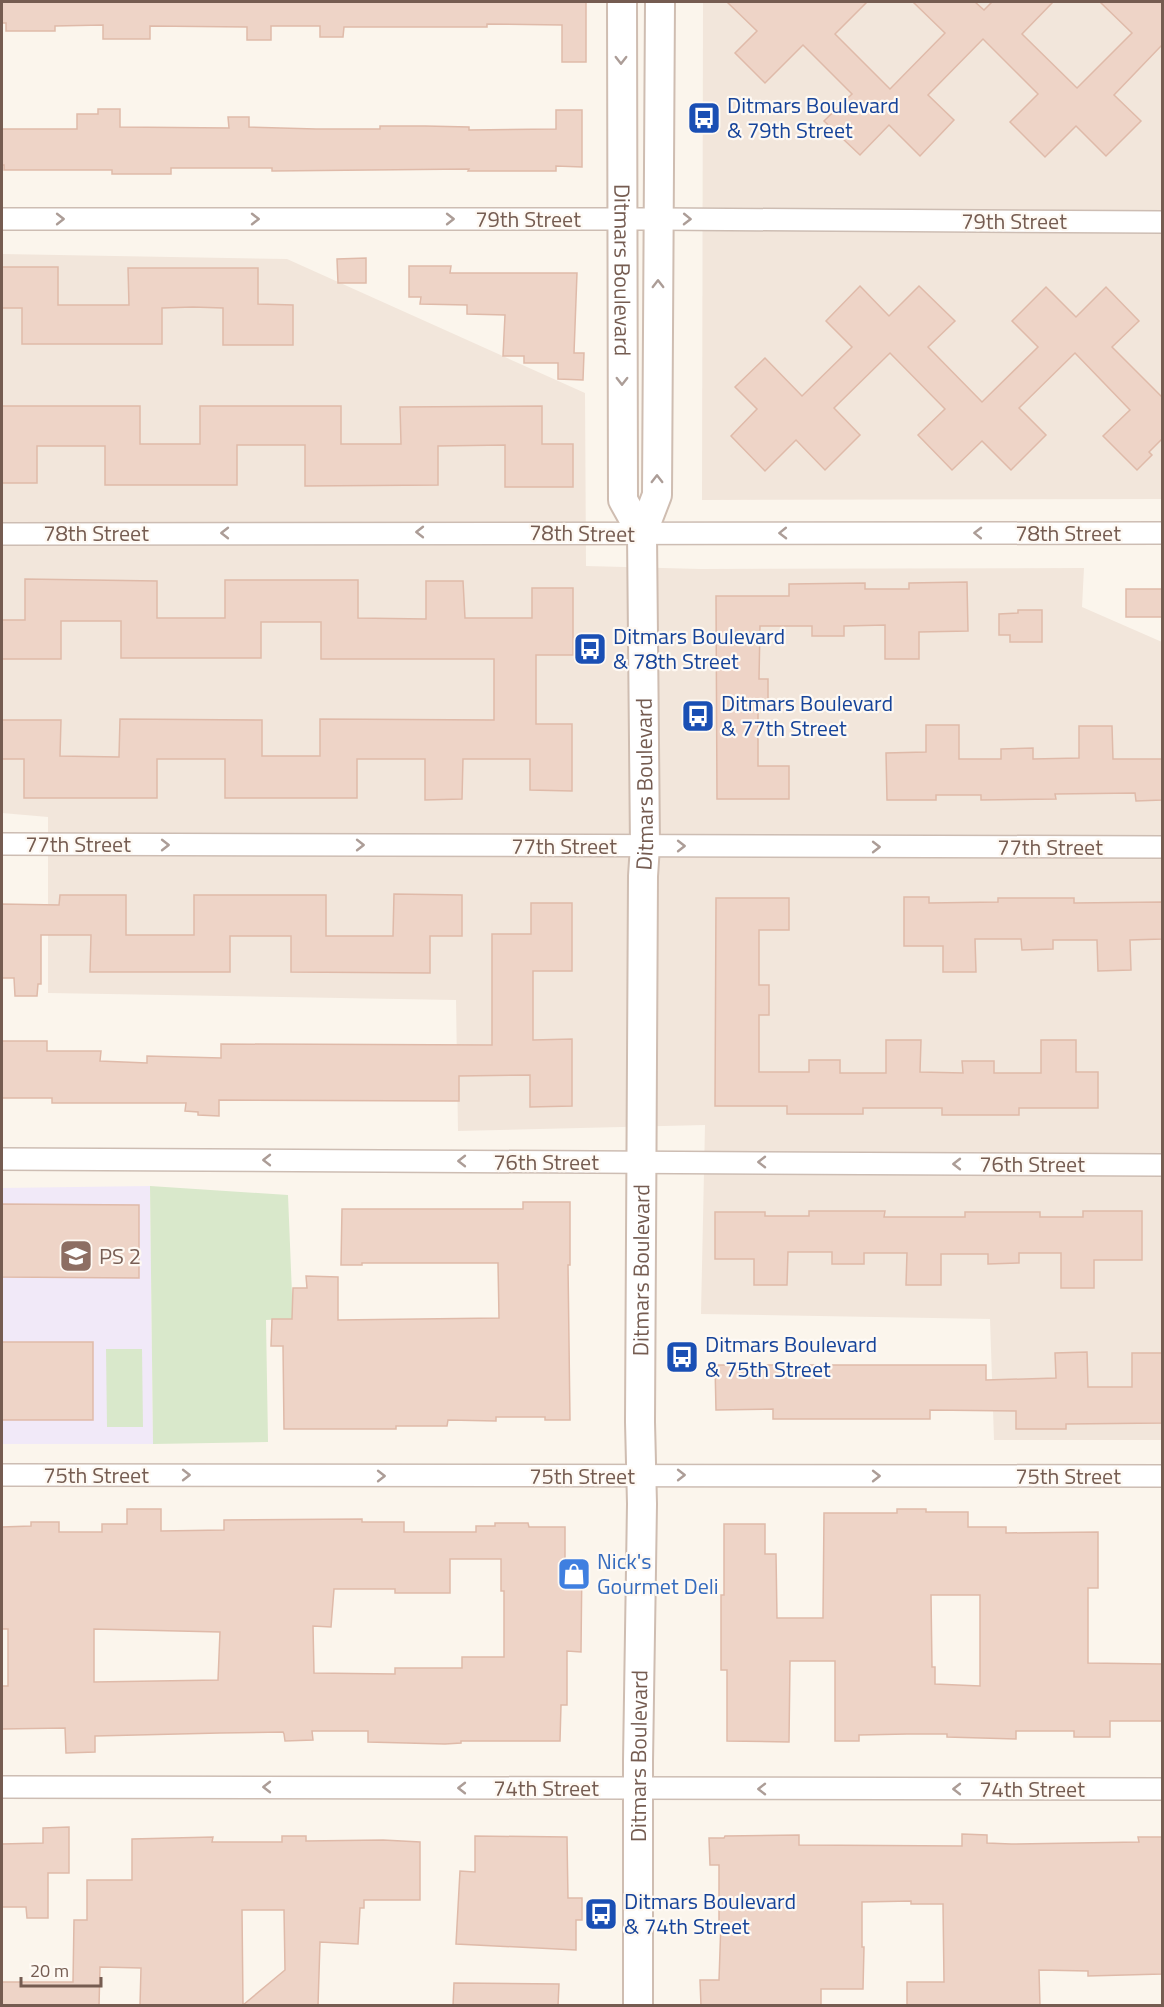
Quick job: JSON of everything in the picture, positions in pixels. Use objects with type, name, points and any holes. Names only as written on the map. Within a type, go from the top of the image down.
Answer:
[{"type":"street","name":"Ditmars Boulevard","points":[[622,2],[622,500],[642,534]]},
{"type":"street","name":"Ditmars Boulevard","points":[[638,2006],[642,1504],[640,1476],[640,1162],[645,846],[642,534],[657,495],[660,2]]},
{"type":"street","name":"79th Street","points":[[2,219],[1162,222]]},
{"type":"street","name":"78th Street","points":[[2,534],[1162,533]]},
{"type":"street","name":"77th Street","points":[[2,844],[1162,847]]},
{"type":"street","name":"76th Street","points":[[2,1159],[1162,1165]]},
{"type":"street","name":"75th Street","points":[[2,1475],[1162,1476]]},
{"type":"street","name":"74th Street","points":[[2,1787],[1162,1790]]},
{"type":"shaded area","points":[[703,2],[1162,2],[1162,499],[702,500]]},
{"type":"shaded area","points":[[2,254],[287,259],[585,393],[586,566],[701,569],[1084,568],[1082,607],[1162,642],[1162,1440],[994,1440],[990,1319],[701,1314],[705,1125],[458,1131],[456,1000],[48,993],[48,817],[2,813]]},
{"type":"shaded area","name":"PS 2","points":[[150,1186],[153,1444],[2,1444],[2,1188]]},
{"type":"green space","points":[[150,1186],[288,1195],[293,1319],[266,1320],[268,1442],[153,1444]]},
{"type":"green space","points":[[106,1349],[142,1349],[143,1427],[107,1427]]},
{"type":"building","points":[[2,2],[586,2],[586,62],[562,62],[562,25],[344,27],[343,37],[320,37],[320,26],[271,26],[271,40],[247,40],[247,27],[150,26],[150,39],[103,39],[103,25],[55,26],[55,31],[6,31],[6,23],[2,23]]},
{"type":"building","points":[[727,2],[867,2],[835,34],[890,89],[945,33],[913,2],[975,2],[984,10],[992,2],[1053,2],[1022,34],[1077,88],[1132,33],[1100,2],[1162,2],[1162,45],[1114,95],[1141,121],[1106,156],[1076,126],[1045,157],[1010,122],[1038,94],[983,39],[928,95],[954,120],[920,156],[889,125],[860,155],[824,121],[852,94],[803,45],[765,83],[735,53],[757,31]]},
{"type":"building","points":[[98,109],[120,109],[120,127],[229,128],[228,117],[249,117],[249,127],[380,129],[380,126],[425,126],[469,127],[469,130],[556,129],[556,110],[582,110],[582,167],[556,166],[556,171],[468,171],[469,169],[272,171],[272,168],[171,168],[171,174],[112,174],[112,170],[4,170],[2,129],[77,129],[77,114],[98,114]]},
{"type":"building","points":[[366,258],[366,283],[338,283],[337,259]]},
{"type":"building","points":[[409,266],[451,266],[450,273],[577,273],[574,353],[584,353],[583,380],[558,379],[558,363],[524,363],[524,356],[503,356],[505,315],[467,314],[467,305],[420,304],[421,297],[409,297]]},
{"type":"building","points":[[2,267],[58,267],[58,305],[129,305],[128,268],[258,268],[258,304],[293,305],[293,345],[223,345],[223,308],[193,307],[162,308],[162,344],[22,344],[22,308],[2,308]]},
{"type":"building","points":[[860,286],[889,316],[919,286],[955,321],[928,347],[982,402],[1038,347],[1012,321],[1046,287],[1076,317],[1106,287],[1139,321],[1112,347],[1162,397],[1162,439],[1149,452],[1152,455],[1137,470],[1103,436],[1130,410],[1075,353],[1019,408],[1046,435],[1011,470],[982,441],[952,470],[918,435],[945,409],[890,353],[834,408],[860,435],[825,470],[796,440],[765,471],[731,436],[757,409],[735,387],[765,358],[802,396],[852,347],[826,321]]},
{"type":"building","points":[[2,406],[140,406],[140,444],[200,444],[200,406],[341,406],[341,444],[401,444],[400,407],[542,406],[542,444],[573,444],[573,487],[505,487],[505,445],[438,446],[438,485],[305,486],[305,445],[237,445],[237,485],[105,485],[105,446],[37,446],[37,483],[2,483]]},
{"type":"building","points":[[25,579],[157,581],[157,618],[225,618],[225,580],[358,580],[358,618],[426,619],[426,581],[463,581],[465,618],[532,618],[532,588],[573,588],[573,655],[536,655],[536,724],[572,724],[572,791],[530,790],[530,759],[463,759],[462,799],[425,800],[425,759],[357,759],[357,798],[225,798],[225,759],[157,759],[157,798],[24,798],[24,759],[2,759],[2,720],[61,720],[60,756],[119,757],[120,719],[262,720],[262,756],[320,756],[320,719],[494,720],[494,659],[321,659],[321,622],[261,622],[261,658],[121,658],[121,621],[61,621],[61,659],[2,659],[2,620],[25,620]]},
{"type":"building","points":[[967,582],[968,631],[919,632],[919,659],[885,659],[885,625],[844,626],[844,636],[812,636],[812,626],[760,626],[759,679],[768,679],[768,708],[758,708],[758,766],[789,766],[789,799],[717,799],[716,596],[789,596],[789,584],[865,583],[865,589],[909,589],[909,583]]},
{"type":"building","points":[[1126,589],[1162,589],[1162,617],[1126,617]]},
{"type":"building","points":[[1018,610],[1042,610],[1042,642],[1010,642],[1010,635],[999,635],[999,614],[1018,613]]},
{"type":"building","points":[[926,725],[959,725],[959,759],[1001,759],[1001,749],[1033,748],[1033,759],[1079,758],[1079,726],[1112,726],[1113,759],[1162,759],[1162,800],[1136,801],[1135,793],[1055,794],[1056,799],[981,800],[981,795],[936,795],[936,800],[887,800],[886,753],[926,752]]},
{"type":"building","points":[[394,894],[462,895],[462,936],[430,936],[430,973],[291,972],[291,936],[230,936],[230,972],[90,972],[91,935],[41,935],[41,984],[38,984],[37,996],[15,996],[14,978],[2,978],[2,904],[59,905],[60,895],[126,895],[126,935],[194,935],[194,895],[326,895],[326,936],[393,936]]},
{"type":"building","points":[[904,897],[929,897],[929,903],[998,902],[998,898],[1074,898],[1074,903],[1162,902],[1162,939],[1130,940],[1131,970],[1098,971],[1097,940],[1053,940],[1053,949],[1022,950],[1021,939],[975,939],[976,972],[943,972],[943,946],[904,946]]},
{"type":"building","points":[[716,898],[789,898],[789,930],[759,930],[759,985],[769,985],[769,1015],[759,1015],[759,1072],[809,1072],[809,1060],[840,1060],[840,1073],[886,1073],[886,1040],[921,1040],[920,1072],[963,1073],[962,1061],[994,1061],[994,1073],[1041,1073],[1041,1040],[1076,1040],[1076,1072],[1098,1072],[1098,1108],[1019,1108],[1019,1115],[942,1115],[942,1108],[863,1108],[863,1114],[787,1114],[787,1106],[715,1106]]},
{"type":"building","points":[[531,903],[572,903],[572,971],[533,971],[533,1040],[572,1039],[572,1106],[530,1107],[530,1075],[459,1076],[459,1101],[219,1100],[219,1116],[198,1115],[198,1112],[185,1111],[186,1103],[52,1103],[52,1098],[2,1098],[2,1041],[47,1041],[47,1051],[101,1051],[100,1061],[147,1063],[147,1056],[221,1058],[221,1044],[492,1045],[492,934],[531,934]]},
{"type":"building","points":[[523,1202],[570,1202],[570,1265],[568,1265],[570,1420],[545,1420],[545,1417],[496,1417],[496,1421],[448,1420],[447,1426],[396,1426],[396,1429],[284,1429],[283,1346],[271,1346],[272,1319],[292,1319],[293,1288],[307,1288],[306,1276],[338,1277],[338,1320],[499,1318],[498,1263],[341,1265],[342,1209],[523,1209]]},
{"type":"building","points":[[2,1204],[139,1205],[139,1278],[2,1277]]},
{"type":"building","points":[[809,1211],[885,1211],[884,1217],[965,1217],[965,1212],[1040,1212],[1040,1217],[1083,1217],[1083,1211],[1142,1211],[1142,1260],[1094,1260],[1094,1288],[1061,1288],[1061,1253],[1019,1253],[1019,1263],[988,1264],[988,1254],[941,1254],[941,1285],[906,1285],[907,1253],[864,1253],[864,1264],[832,1264],[832,1252],[788,1252],[787,1285],[754,1285],[754,1259],[715,1259],[715,1212],[765,1212],[765,1216],[809,1216]]},
{"type":"building","points":[[2,1342],[93,1342],[93,1420],[2,1420]]},
{"type":"building","points":[[1087,1352],[1088,1387],[1132,1387],[1132,1353],[1162,1353],[1162,1423],[1066,1424],[1066,1429],[1016,1429],[1016,1411],[930,1410],[930,1419],[773,1419],[773,1409],[716,1410],[715,1365],[986,1365],[986,1380],[1056,1378],[1055,1353]]},
{"type":"building","points":[[127,1509],[161,1509],[161,1531],[224,1530],[224,1520],[362,1519],[362,1522],[404,1522],[404,1532],[476,1532],[476,1526],[495,1526],[495,1523],[528,1523],[529,1527],[565,1527],[565,1560],[582,1559],[581,1652],[567,1651],[567,1705],[561,1705],[560,1741],[461,1741],[461,1743],[445,1744],[368,1742],[368,1731],[312,1731],[313,1740],[285,1741],[283,1732],[95,1736],[95,1752],[66,1753],[65,1728],[2,1729],[2,1686],[8,1686],[8,1629],[2,1629],[2,1527],[31,1526],[31,1522],[59,1522],[59,1532],[102,1532],[102,1524],[127,1524]],"holes":[[[450,1559],[501,1559],[501,1591],[504,1591],[504,1657],[462,1657],[462,1668],[395,1668],[395,1674],[314,1673],[313,1626],[331,1627],[334,1589],[395,1589],[395,1593],[450,1593]],[[94,1629],[220,1632],[218,1680],[94,1682]]]},
{"type":"building","points":[[897,1509],[968,1512],[968,1527],[1006,1527],[1006,1533],[1098,1532],[1098,1588],[1088,1588],[1088,1663],[1162,1664],[1162,1721],[1110,1721],[1110,1737],[1074,1737],[1074,1731],[1016,1731],[1016,1739],[947,1737],[947,1734],[907,1734],[859,1735],[859,1741],[835,1741],[835,1661],[790,1661],[789,1742],[727,1741],[727,1670],[721,1670],[724,1524],[765,1524],[765,1554],[776,1554],[777,1618],[823,1618],[824,1513],[897,1513]],"holes":[[[931,1595],[980,1595],[980,1686],[935,1684],[935,1667],[932,1667]]]},
{"type":"building","points":[[69,1827],[69,1873],[48,1873],[48,1918],[27,1918],[26,1907],[2,1907],[2,1844],[43,1843],[43,1828]]},
{"type":"building","points":[[962,1834],[987,1835],[987,1843],[1011,1844],[1139,1842],[1138,1837],[1162,1837],[1162,1974],[1088,1976],[1088,1971],[1039,1970],[1040,2006],[907,2006],[907,1982],[944,1982],[943,1904],[911,1904],[911,1901],[862,1902],[863,1989],[821,1989],[821,2006],[701,2006],[700,1980],[719,1980],[721,1921],[719,1921],[719,1865],[710,1865],[709,1838],[799,1835],[799,1845],[962,1846]]},
{"type":"building","points":[[282,1836],[306,1836],[306,1841],[420,1842],[420,1900],[364,1900],[364,1908],[360,1908],[358,1944],[320,1942],[318,2006],[140,2006],[141,1968],[100,1967],[99,2006],[2,2006],[2,1982],[73,1982],[74,1920],[87,1920],[87,1880],[132,1880],[132,1839],[213,1837],[212,1842],[282,1842]],"holes":[[[242,1910],[284,1910],[285,1970],[243,2005]]]},
{"type":"building","points":[[475,1836],[567,1837],[568,1898],[582,1898],[582,1920],[576,1920],[576,1950],[456,1944],[460,1871],[475,1872]]},
{"type":"building","points":[[454,1983],[559,1984],[558,2006],[453,2006]]},
{"type":"place","name":"Ditmars Boulevard & 79th Street","points":[[704,118]]},
{"type":"place","name":"Ditmars Boulevard & 78th Street","points":[[590,649]]},
{"type":"place","name":"Ditmars Boulevard & 77th Street","points":[[698,716]]},
{"type":"place","name":"PS 2","points":[[76,1256]]},
{"type":"place","name":"Ditmars Boulevard & 75th Street","points":[[682,1357]]},
{"type":"place","name":"Nick's Gourmet Deli","points":[[574,1574]]},
{"type":"place","name":"Ditmars Boulevard & 74th Street","points":[[601,1914]]}]
